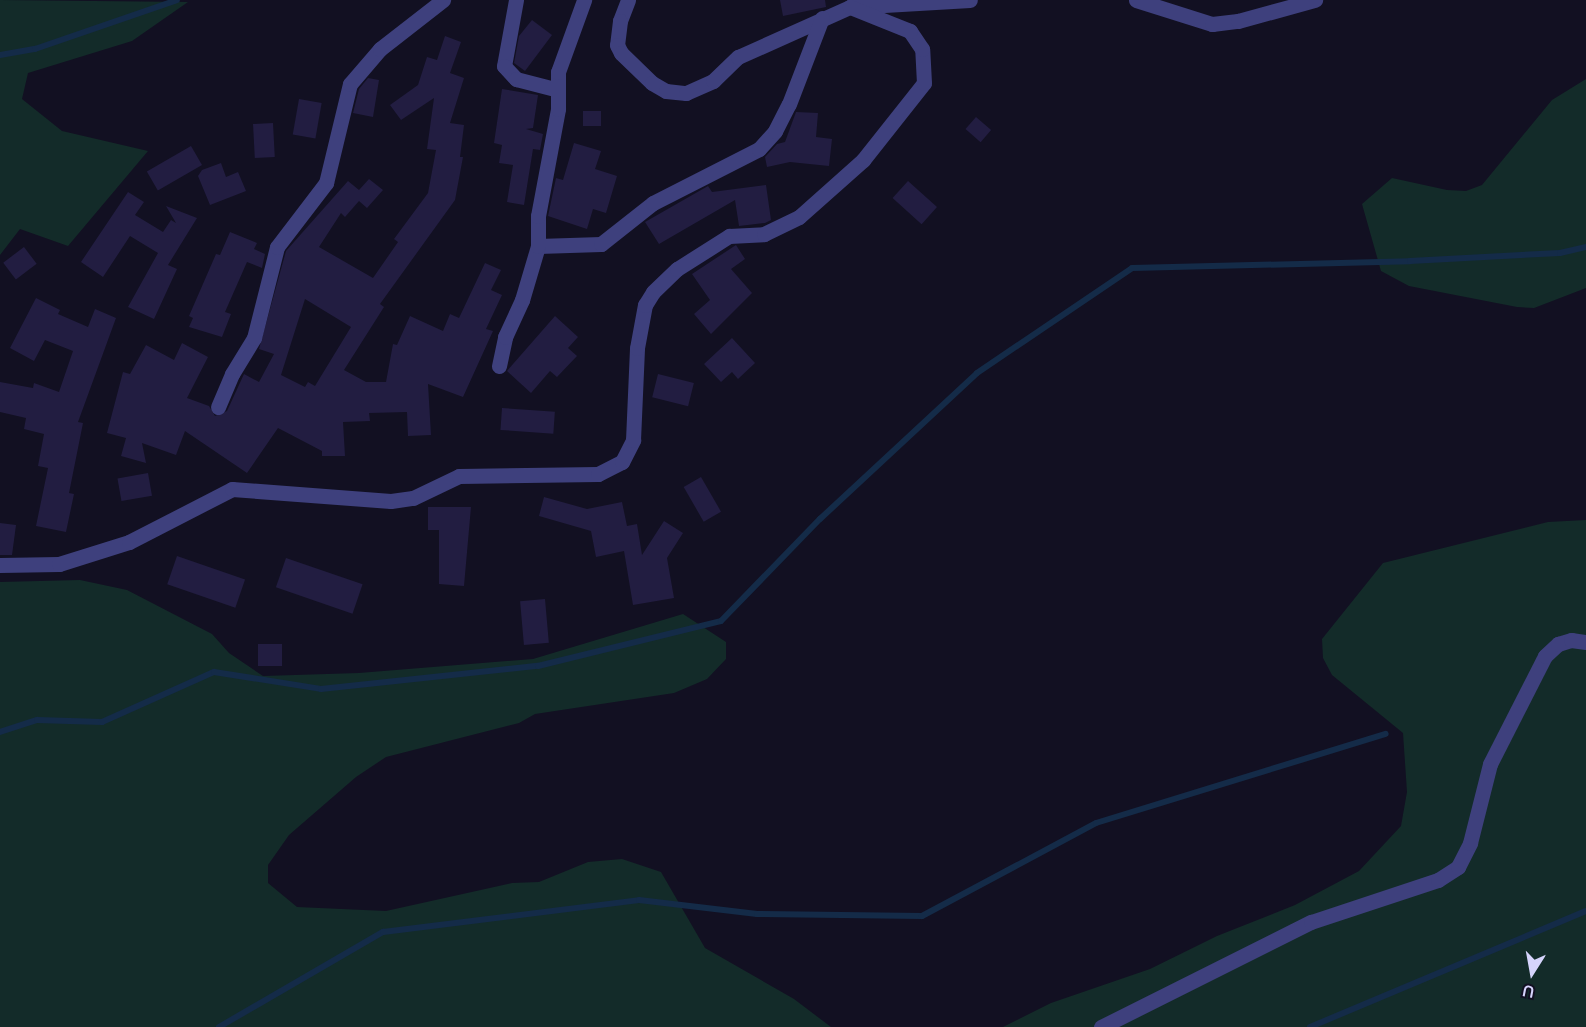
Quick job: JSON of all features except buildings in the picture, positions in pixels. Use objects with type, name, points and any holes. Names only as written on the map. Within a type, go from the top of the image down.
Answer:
[{"type":"street","points":[[218,407],[232,374],[254,338],[277,247],[326,183],[350,84],[380,49],[443,0]]},
{"type":"street","points":[[516,0],[504,66],[516,79],[555,89]]},
{"type":"street","points":[[500,366],[506,337],[522,300],[537,246],[538,216],[558,109],[555,89],[584,0]]},
{"type":"street","points":[[628,0],[620,21],[617,45],[621,53],[652,83],[666,91],[686,93],[713,81],[738,57],[850,7],[970,0]]},
{"type":"street","points":[[1136,0],[1212,24],[1238,21],[1315,0]]},
{"type":"street","points":[[0,565],[60,564],[129,542],[232,489],[391,501],[413,498],[459,476],[598,474],[622,462],[633,440],[637,348],[645,305],[653,292],[677,268],[729,236],[764,234],[799,217],[863,160],[924,83],[921,49],[910,31],[850,7]]},
{"type":"street","points":[[537,246],[602,244],[652,203],[759,149],[775,131],[789,104],[822,18]]},
{"type":"street","points":[[1101,1027],[1311,922],[1438,880],[1458,867],[1470,843],[1490,764],[1545,656],[1558,645],[1571,640],[1586,642]]},
{"type":"green space","points":[[0,0],[188,2],[132,41],[28,73],[22,99],[62,131],[148,151],[68,246],[20,229],[0,255]]},
{"type":"green space","points":[[1586,79],[1586,288],[1534,308],[1517,307],[1409,286],[1381,271],[1362,204],[1392,178],[1447,190],[1466,191],[1482,185],[1552,100]]},
{"type":"green space","points":[[1586,520],[1586,1027],[1003,1027],[1051,1003],[1150,969],[1217,936],[1295,905],[1359,871],[1401,826],[1407,792],[1403,733],[1332,675],[1323,658],[1322,639],[1383,563],[1548,522]]},
{"type":"green space","points":[[80,580],[127,590],[212,634],[229,653],[263,676],[359,673],[533,659],[683,614],[726,642],[726,659],[707,679],[674,693],[535,714],[519,723],[386,757],[356,777],[289,835],[268,865],[268,883],[297,907],[386,911],[512,883],[539,882],[588,862],[622,859],[661,872],[705,948],[794,999],[831,1027],[0,1027],[0,582]]},
{"type":"waterway","points":[[0,55],[35,49],[177,0]]},
{"type":"waterway","points":[[0,732],[37,720],[102,722],[214,672],[321,689],[538,666],[721,621],[820,519],[977,373],[1132,268],[1410,261],[1560,253],[1586,247]]},
{"type":"waterway","points":[[219,1027],[383,932],[639,900],[757,914],[922,916],[1096,823],[1386,734]]},
{"type":"waterway","points":[[1310,1027],[1586,911]]}]
